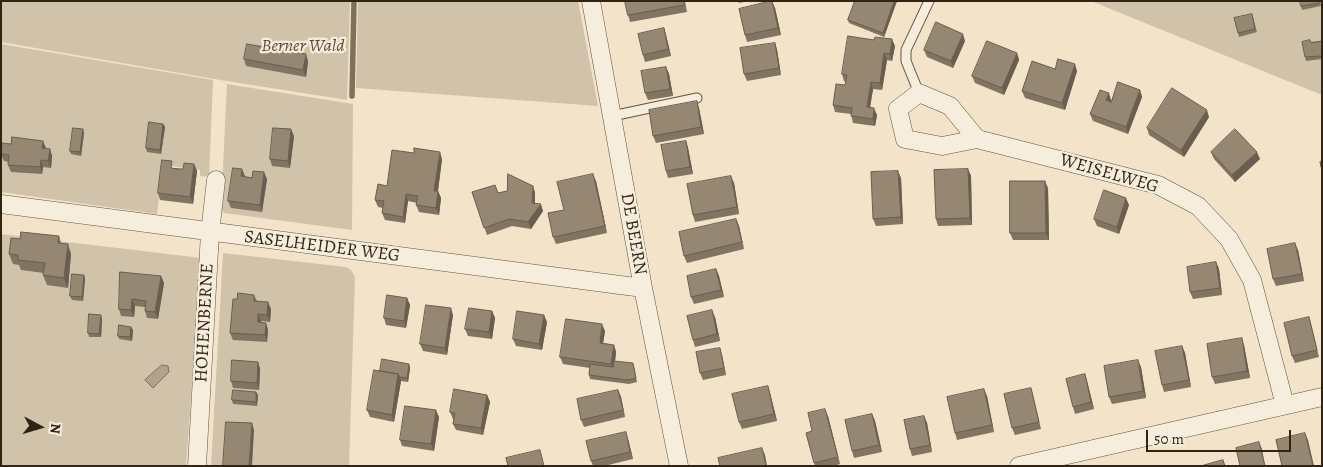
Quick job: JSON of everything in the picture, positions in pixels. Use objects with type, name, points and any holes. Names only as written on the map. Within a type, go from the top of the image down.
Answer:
[{"type":"street","name":"DE BEERN","points":[[591,1],[643,288],[679,466]]},
{"type":"street","name":"WEISELWEG","points":[[920,93],[898,109],[904,139],[942,146],[977,139],[1158,185],[1198,206],[1229,239],[1252,280],[1285,405]]},
{"type":"street","points":[[920,93],[950,106],[977,139]]},
{"type":"street","name":"HOHENBERNE","points":[[197,466],[210,233],[216,180]]},
{"type":"street","name":"SASELHEIDER WEG","points":[[1,204],[210,233],[643,288]]},
{"type":"street","points":[[1019,466],[1322,398]]},
{"type":"lane","points":[[920,93],[906,61],[906,50],[929,1]]},
{"type":"lane","points":[[612,116],[697,98]]},
{"type":"green space","name":"Berner Wald","points":[[1,1],[350,1],[347,100],[1,42]]},
{"type":"green space","points":[[358,1],[578,1],[598,106],[356,88]]},
{"type":"green space","points":[[1091,1],[1322,1],[1322,95]]},
{"type":"green space","points":[[1,44],[213,80],[209,177],[200,176],[200,170],[163,165],[157,214],[1,192]]},
{"type":"green space","points":[[227,84],[353,104],[352,230],[224,213],[221,209]]},
{"type":"green space","points":[[1,234],[201,258],[186,466],[1,466]]},
{"type":"green space","points":[[223,253],[346,267],[351,270],[355,277],[349,466],[211,466]]},
{"type":"shaded area","points":[[162,365],[168,366],[169,372],[153,388],[145,380]]},
{"type":"building","points":[[625,1],[684,1],[684,5],[628,15]]},
{"type":"building","points":[[772,1],[778,28],[745,35],[739,9]]},
{"type":"building","points":[[855,1],[894,1],[883,33],[848,20]]},
{"type":"building","points":[[1300,1],[1320,1],[1320,3],[1301,6]]},
{"type":"building","points":[[1252,14],[1255,29],[1238,33],[1234,18]]},
{"type":"building","points":[[936,22],[963,34],[951,61],[924,50]]},
{"type":"building","points":[[664,28],[668,49],[643,55],[638,34]]},
{"type":"building","points":[[848,36],[874,40],[875,37],[892,39],[890,54],[884,53],[880,83],[871,82],[867,107],[874,108],[873,119],[851,116],[852,108],[833,105],[836,84],[845,85],[847,75],[842,74]]},
{"type":"building","points":[[1310,40],[1311,43],[1322,41],[1322,56],[1305,57],[1302,42]]},
{"type":"building","points":[[987,41],[1017,53],[1002,88],[972,76]]},
{"type":"building","points":[[775,43],[779,68],[744,74],[740,48]]},
{"type":"building","points":[[247,44],[306,54],[303,70],[244,59]]},
{"type":"building","points":[[1058,59],[1075,64],[1062,103],[1022,91],[1032,61],[1055,69]]},
{"type":"building","points":[[666,67],[670,89],[645,93],[641,71]]},
{"type":"building","points":[[1118,82],[1140,90],[1126,127],[1090,114],[1100,90],[1109,93],[1106,100],[1111,102]]},
{"type":"building","points":[[1172,88],[1207,110],[1181,150],[1147,128]]},
{"type":"building","points":[[697,101],[701,127],[653,136],[649,110]]},
{"type":"building","points":[[149,122],[163,124],[160,150],[146,148]]},
{"type":"building","points":[[73,128],[83,129],[80,152],[70,151]]},
{"type":"building","points":[[273,128],[291,129],[288,161],[270,159]]},
{"type":"building","points":[[1235,129],[1257,152],[1232,175],[1211,152]]},
{"type":"building","points":[[12,137],[43,141],[42,148],[50,149],[48,161],[41,160],[40,167],[8,165],[9,155],[1,154],[2,143],[11,144]]},
{"type":"building","points":[[686,141],[690,167],[666,171],[661,145]]},
{"type":"building","points":[[414,148],[440,152],[434,191],[438,191],[436,208],[416,205],[418,196],[406,194],[403,217],[382,213],[384,201],[375,200],[378,184],[387,186],[392,150],[414,153]]},
{"type":"building","points":[[162,160],[172,161],[171,168],[178,169],[183,169],[184,163],[194,164],[190,197],[158,193]]},
{"type":"building","points":[[233,168],[242,169],[241,176],[252,178],[253,171],[264,172],[260,205],[228,201]]},
{"type":"building","points":[[968,169],[970,218],[936,219],[934,170]]},
{"type":"building","points":[[898,171],[901,217],[873,219],[871,172]]},
{"type":"building","points":[[508,174],[533,186],[532,203],[541,204],[528,222],[509,219],[484,228],[472,192],[495,185],[498,193],[507,191]]},
{"type":"building","points":[[593,174],[605,226],[553,237],[548,213],[564,210],[557,182]]},
{"type":"building","points":[[731,176],[737,207],[693,215],[687,184]]},
{"type":"building","points":[[1010,181],[1045,181],[1046,233],[1010,233]]},
{"type":"building","points":[[1104,190],[1126,198],[1117,227],[1094,219]]},
{"type":"building","points":[[736,219],[742,242],[684,256],[679,232]]},
{"type":"building","points":[[21,232],[59,236],[58,243],[68,244],[64,278],[43,275],[45,263],[18,260],[18,255],[9,254],[11,238],[20,239]]},
{"type":"building","points":[[1295,243],[1302,274],[1273,279],[1267,249]]},
{"type":"building","points":[[1216,262],[1220,288],[1190,292],[1187,267]]},
{"type":"building","points":[[716,269],[721,290],[691,297],[687,276]]},
{"type":"building","points":[[120,272],[161,276],[155,312],[145,311],[146,301],[132,299],[131,310],[119,309]]},
{"type":"building","points":[[72,274],[84,275],[82,297],[70,296]]},
{"type":"building","points":[[238,293],[254,295],[254,301],[268,302],[267,315],[258,314],[258,322],[266,323],[265,335],[230,333],[233,299],[237,299]]},
{"type":"building","points":[[387,295],[407,298],[404,321],[384,318]]},
{"type":"building","points":[[426,305],[451,308],[445,348],[420,344]]},
{"type":"building","points":[[469,308],[492,311],[489,332],[465,329]]},
{"type":"building","points":[[712,310],[717,334],[693,340],[687,316]]},
{"type":"building","points":[[517,311],[544,315],[539,344],[513,339]]},
{"type":"building","points":[[89,314],[101,315],[99,334],[88,333]]},
{"type":"building","points":[[1309,317],[1317,350],[1292,356],[1284,323]]},
{"type":"building","points":[[566,319],[602,324],[600,343],[614,345],[611,364],[560,357]]},
{"type":"building","points":[[119,325],[131,327],[130,337],[118,336]]},
{"type":"building","points":[[1242,338],[1247,371],[1212,377],[1207,344]]},
{"type":"building","points":[[1182,346],[1189,380],[1162,385],[1155,351]]},
{"type":"building","points":[[720,348],[724,368],[700,373],[696,352]]},
{"type":"building","points":[[382,359],[409,364],[407,378],[400,377],[398,374],[380,371]]},
{"type":"building","points":[[232,360],[258,362],[257,383],[231,381]]},
{"type":"building","points":[[1138,360],[1143,391],[1109,397],[1104,366]]},
{"type":"building","points":[[614,361],[633,363],[636,378],[628,380],[589,375],[590,364],[613,367]]},
{"type":"building","points":[[374,370],[398,374],[392,415],[367,410]]},
{"type":"building","points":[[1085,374],[1091,402],[1073,407],[1066,379]]},
{"type":"building","points":[[768,386],[774,414],[739,422],[732,394]]},
{"type":"building","points":[[1031,388],[1039,422],[1012,428],[1004,394]]},
{"type":"building","points":[[454,389],[487,395],[481,428],[453,424],[455,413],[450,412]]},
{"type":"building","points":[[984,389],[992,425],[955,433],[947,397]]},
{"type":"building","points":[[233,390],[256,392],[256,402],[232,400]]},
{"type":"building","points":[[618,390],[623,410],[581,420],[577,399]]},
{"type":"building","points":[[405,406],[436,410],[431,444],[400,440]]},
{"type":"building","points":[[825,409],[838,457],[814,463],[806,433],[812,431],[808,413]]},
{"type":"building","points":[[872,414],[879,445],[852,451],[845,420]]},
{"type":"building","points":[[924,416],[930,445],[910,449],[904,420]]},
{"type":"building","points":[[226,422],[252,423],[249,466],[223,466]]},
{"type":"building","points":[[626,432],[630,452],[591,461],[586,441]]},
{"type":"building","points":[[1305,433],[1313,466],[1282,466],[1276,440]]},
{"type":"building","points":[[1259,442],[1265,466],[1240,466],[1236,448]]},
{"type":"building","points":[[762,448],[766,466],[720,466],[718,458]]},
{"type":"building","points":[[540,450],[544,466],[508,466],[506,458]]},
{"type":"building","points":[[1223,460],[1225,466],[1201,466]]},
{"type":"waterway","points":[[352,96],[354,1]]}]
